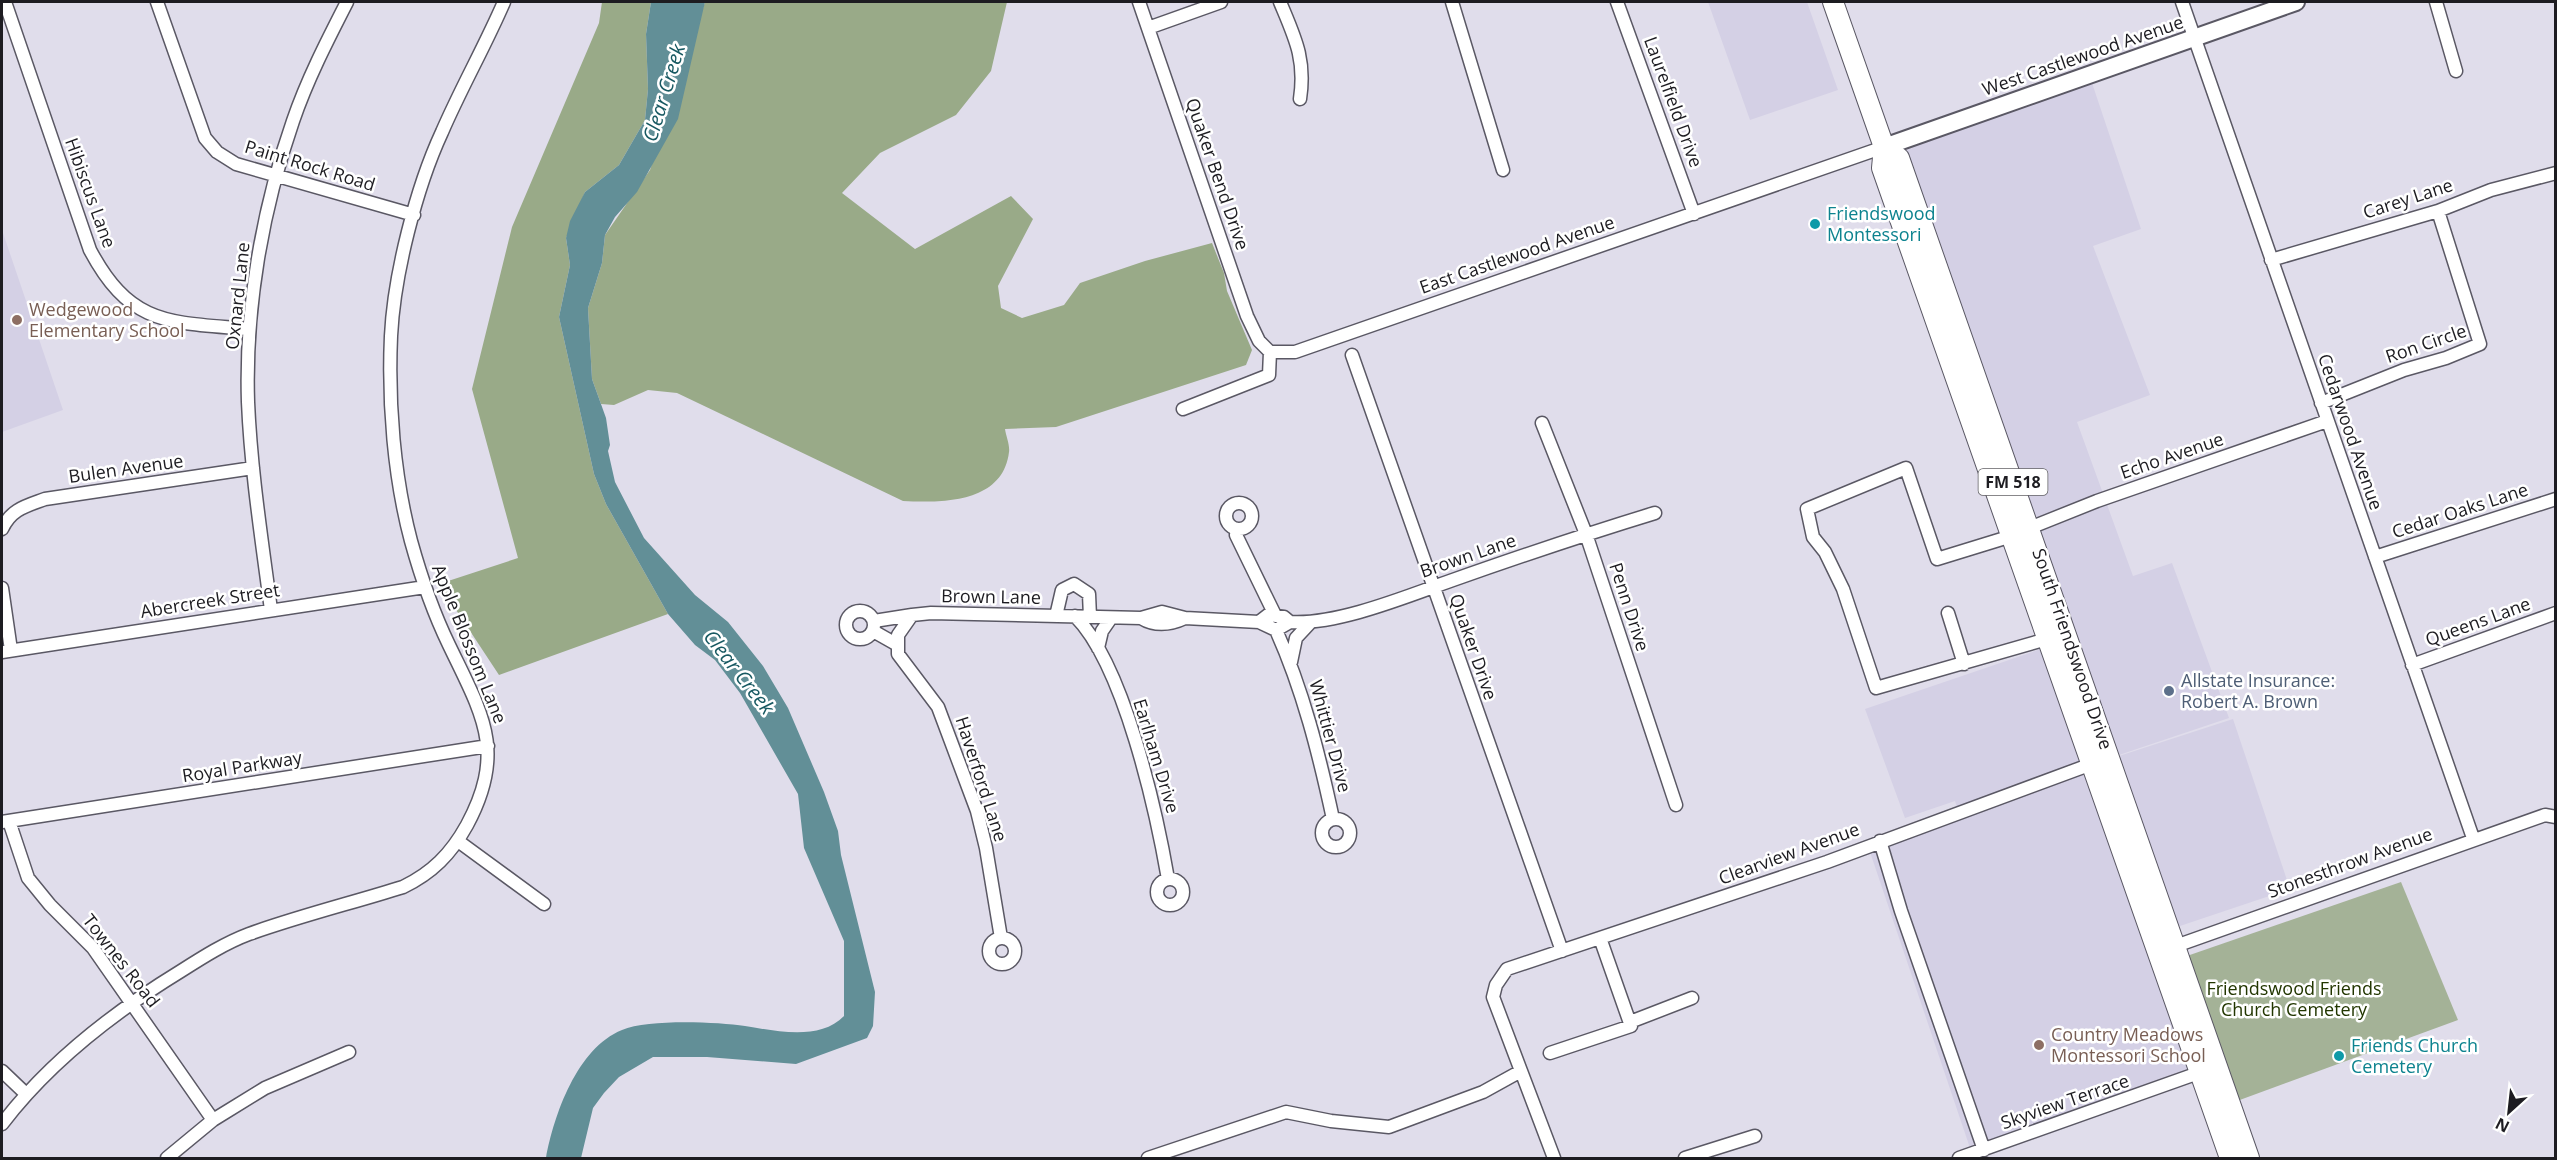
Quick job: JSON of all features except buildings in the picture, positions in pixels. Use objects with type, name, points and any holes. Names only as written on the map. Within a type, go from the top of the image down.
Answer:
[{"type":"main road","name":"South Friendswood Drive","points":[[1833,2],[1884,147],[1882,168],[2011,535],[2048,639],[2100,761]]},
{"type":"main road","name":"South Friendswood Drive","points":[[1884,147],[1899,158],[2029,527],[2100,761],[2209,1070],[2249,1158]]},
{"type":"main road","name":"South Friendswood Drive","points":[[2209,1070],[2230,1158]]},
{"type":"street","name":"Hibiscus Lane","points":[[5,2],[90,250],[103,274],[122,298],[149,315],[184,324],[249,329]]},
{"type":"street","name":"Paint Rock Road","points":[[157,2],[205,138],[217,152],[236,164],[414,215]]},
{"type":"street","name":"Oxnard Lane","points":[[271,610],[253,468],[248,401],[249,329],[259,252],[276,176],[293,121],[314,67],[347,2]]},
{"type":"street","name":"Apple Blossom Lane","points":[[2,1124],[25,1093],[75,1047],[132,1002],[213,951],[248,934],[410,884],[425,876],[458,842],[478,804],[486,779],[488,746],[486,726],[424,586],[402,501],[390,379],[395,298],[414,215],[440,134],[504,2]]},
{"type":"street","name":"Quaker Bend Drive","points":[[1139,2],[1247,316],[1259,341],[1270,352]]},
{"type":"street","points":[[1148,28],[1221,2]]},
{"type":"street","points":[[1280,2],[1296,40],[1304,72],[1300,99]]},
{"type":"street","points":[[1452,2],[1503,170]]},
{"type":"street","name":"Laurelfield Drive","points":[[1617,2],[1694,214]]},
{"type":"street","name":"Cedarwood Avenue","points":[[2182,2],[2473,838]]},
{"type":"street","name":"West Castlewood Avenue","points":[[1884,147],[2296,2]]},
{"type":"street","points":[[2436,2],[2456,71]]},
{"type":"street","name":"East Castlewood Avenue","points":[[1270,352],[1295,352],[1884,147]]},
{"type":"street","name":"Carey Lane","points":[[2271,260],[2438,211],[2491,190],[2556,173]]},
{"type":"street","name":"Ron Circle","points":[[2321,403],[2404,370],[2480,344],[2438,211]]},
{"type":"street","points":[[1183,409],[1269,375],[1270,352]]},
{"type":"street","name":"Quaker Drive","points":[[1352,355],[1562,951]]},
{"type":"street","name":"Echo Avenue","points":[[1964,664],[1876,688],[1843,589],[1825,552],[1813,537],[1807,509],[1906,468],[1938,559],[2327,421]]},
{"type":"street","name":"Penn Drive","points":[[1542,423],[1586,534],[1676,805]]},
{"type":"street","name":"Bulen Avenue","points":[[2,529],[8,516],[20,508],[45,499],[253,468]]},
{"type":"street","name":"Cedar Oaks Lane","points":[[2375,558],[2556,499]]},
{"type":"street","name":"Brown Lane","points":[[1259,622],[1268,615],[1275,615],[1290,622],[1310,623],[1433,587],[1586,534],[1655,513]]},
{"type":"street","points":[[1237,530],[1236,535],[1254,577],[1274,608],[1275,615]]},
{"type":"street","points":[[1056,616],[1062,590],[1074,584],[1089,594],[1090,617]]},
{"type":"street","name":"Abercreek Street","points":[[6,651],[424,586]]},
{"type":"street","points":[[2,588],[6,651]]},
{"type":"street","name":"Brown Lane","points":[[896,644],[874,626],[912,615],[931,613],[1141,618],[1162,612],[1185,618],[1259,622],[1276,630]]},
{"type":"street","points":[[1948,613],[1964,664],[2048,639]]},
{"type":"street","name":"Queens Lane","points":[[2412,665],[2556,613]]},
{"type":"street","points":[[896,644],[912,615]]},
{"type":"street","name":"Earlham Drive","points":[[1075,616],[1089,631],[1118,694],[1143,767],[1160,833],[1168,879]]},
{"type":"street","points":[[1098,648],[1102,631],[1111,618]]},
{"type":"street","points":[[1276,630],[1290,622]]},
{"type":"street","name":"Whittier Drive","points":[[1291,662],[1296,638],[1310,623]]},
{"type":"street","name":"Whittier Drive","points":[[1276,630],[1291,662],[1317,747],[1334,819]]},
{"type":"street","name":"Haverford Lane","points":[[896,644],[898,654],[938,707],[977,811],[986,848],[1000,938]]},
{"type":"street","name":"Royal Parkway","points":[[5,822],[488,746]]},
{"type":"street","name":"Clearview Avenue","points":[[1521,1071],[1493,996],[1496,985],[1507,969],[1827,862],[2100,761]]},
{"type":"street","name":"Stonesthrow Avenue","points":[[2166,949],[2473,838],[2545,815],[2556,817]]},
{"type":"street","name":"Townes Road","points":[[5,822],[28,878],[50,905],[93,948],[213,1120]]},
{"type":"street","points":[[1880,841],[1901,910],[1984,1150]]},
{"type":"street","points":[[458,842],[544,904]]},
{"type":"street","points":[[1550,1053],[1631,1026],[1600,938]]},
{"type":"street","points":[[1630,1022],[1692,998]]},
{"type":"street","points":[[167,1158],[213,1120],[265,1088],[349,1052]]},
{"type":"street","name":"Skyview Terrace","points":[[1959,1158],[2209,1070]]},
{"type":"street","points":[[2,1071],[25,1093]]},
{"type":"street","points":[[1149,1158],[1286,1112],[1331,1121],[1389,1127],[1435,1107],[1483,1092],[1521,1071],[1554,1158]]},
{"type":"street","points":[[1685,1158],[1755,1136]]},
{"type":"shaded area","points":[[1708,2],[1807,2],[1838,90],[1750,120]]},
{"type":"shaded area","points":[[2091,80],[2141,229],[2093,246],[2150,395],[2077,422],[2133,576],[2172,563],[2229,718],[2119,755],[2089,682],[1903,154],[1908,147]]},
{"type":"shaded area","name":"Wedgewood Elementary School","points":[[2,230],[63,410],[2,432]]},
{"type":"shaded area","points":[[2044,648],[2192,1069],[1970,1148],[1870,852],[1961,819],[1955,801],[1905,818],[1865,709]]},
{"type":"shaded area","points":[[2233,719],[2290,889],[2177,927],[2119,756]]},
{"type":"green space","points":[[602,2],[651,2],[646,34],[648,89],[645,120],[619,165],[585,192],[566,238],[570,265],[559,317],[594,474],[606,504],[668,614],[499,675],[439,584],[518,558],[472,389],[512,227],[599,23]]},
{"type":"green space","points":[[705,2],[1007,2],[991,71],[956,115],[880,153],[842,193],[915,249],[1011,196],[1033,219],[998,286],[1001,308],[1022,318],[1064,305],[1080,283],[1145,261],[1212,243],[1224,273],[1227,291],[1252,350],[1246,365],[1056,427],[1005,429],[1009,452],[1004,469],[996,481],[983,490],[953,500],[903,501],[677,393],[648,390],[614,405],[601,404],[592,379],[588,308],[602,263],[605,235],[650,170]]},
{"type":"green space","name":"Friendswood Friends Church Cemetery","points":[[2401,882],[2458,1020],[2237,1101],[2184,957]]},
{"type":"water","name":"Clear Creek","points":[[651,2],[705,2],[678,119],[637,192],[615,217],[605,235],[602,263],[588,308],[592,379],[606,418],[610,445],[608,451],[615,482],[644,538],[695,595],[728,622],[763,666],[788,708],[838,831],[841,855],[875,992],[873,1026],[867,1038],[796,1064],[707,1057],[653,1057],[619,1077],[593,1108],[581,1158],[546,1158],[562,1103],[580,1067],[606,1039],[622,1030],[648,1024],[682,1022],[797,1032],[823,1029],[844,1016],[844,941],[804,848],[798,794],[740,693],[715,660],[695,645],[668,614],[606,504],[594,474],[559,317],[570,265],[566,238],[570,221],[585,192],[619,165],[645,120],[648,89],[646,34]]},
{"type":"place","name":"Friendswood Montessori","points":[[1815,224]]},
{"type":"place","name":"Wedgewood Elementary School","points":[[17,320]]},
{"type":"place","name":"Allstate Insurance: Robert A. Brown","points":[[2169,691]]},
{"type":"place","name":"Country Meadows Montessori School","points":[[2039,1045]]},
{"type":"place","name":"Friends Church Cemetery","points":[[2339,1056]]}]
